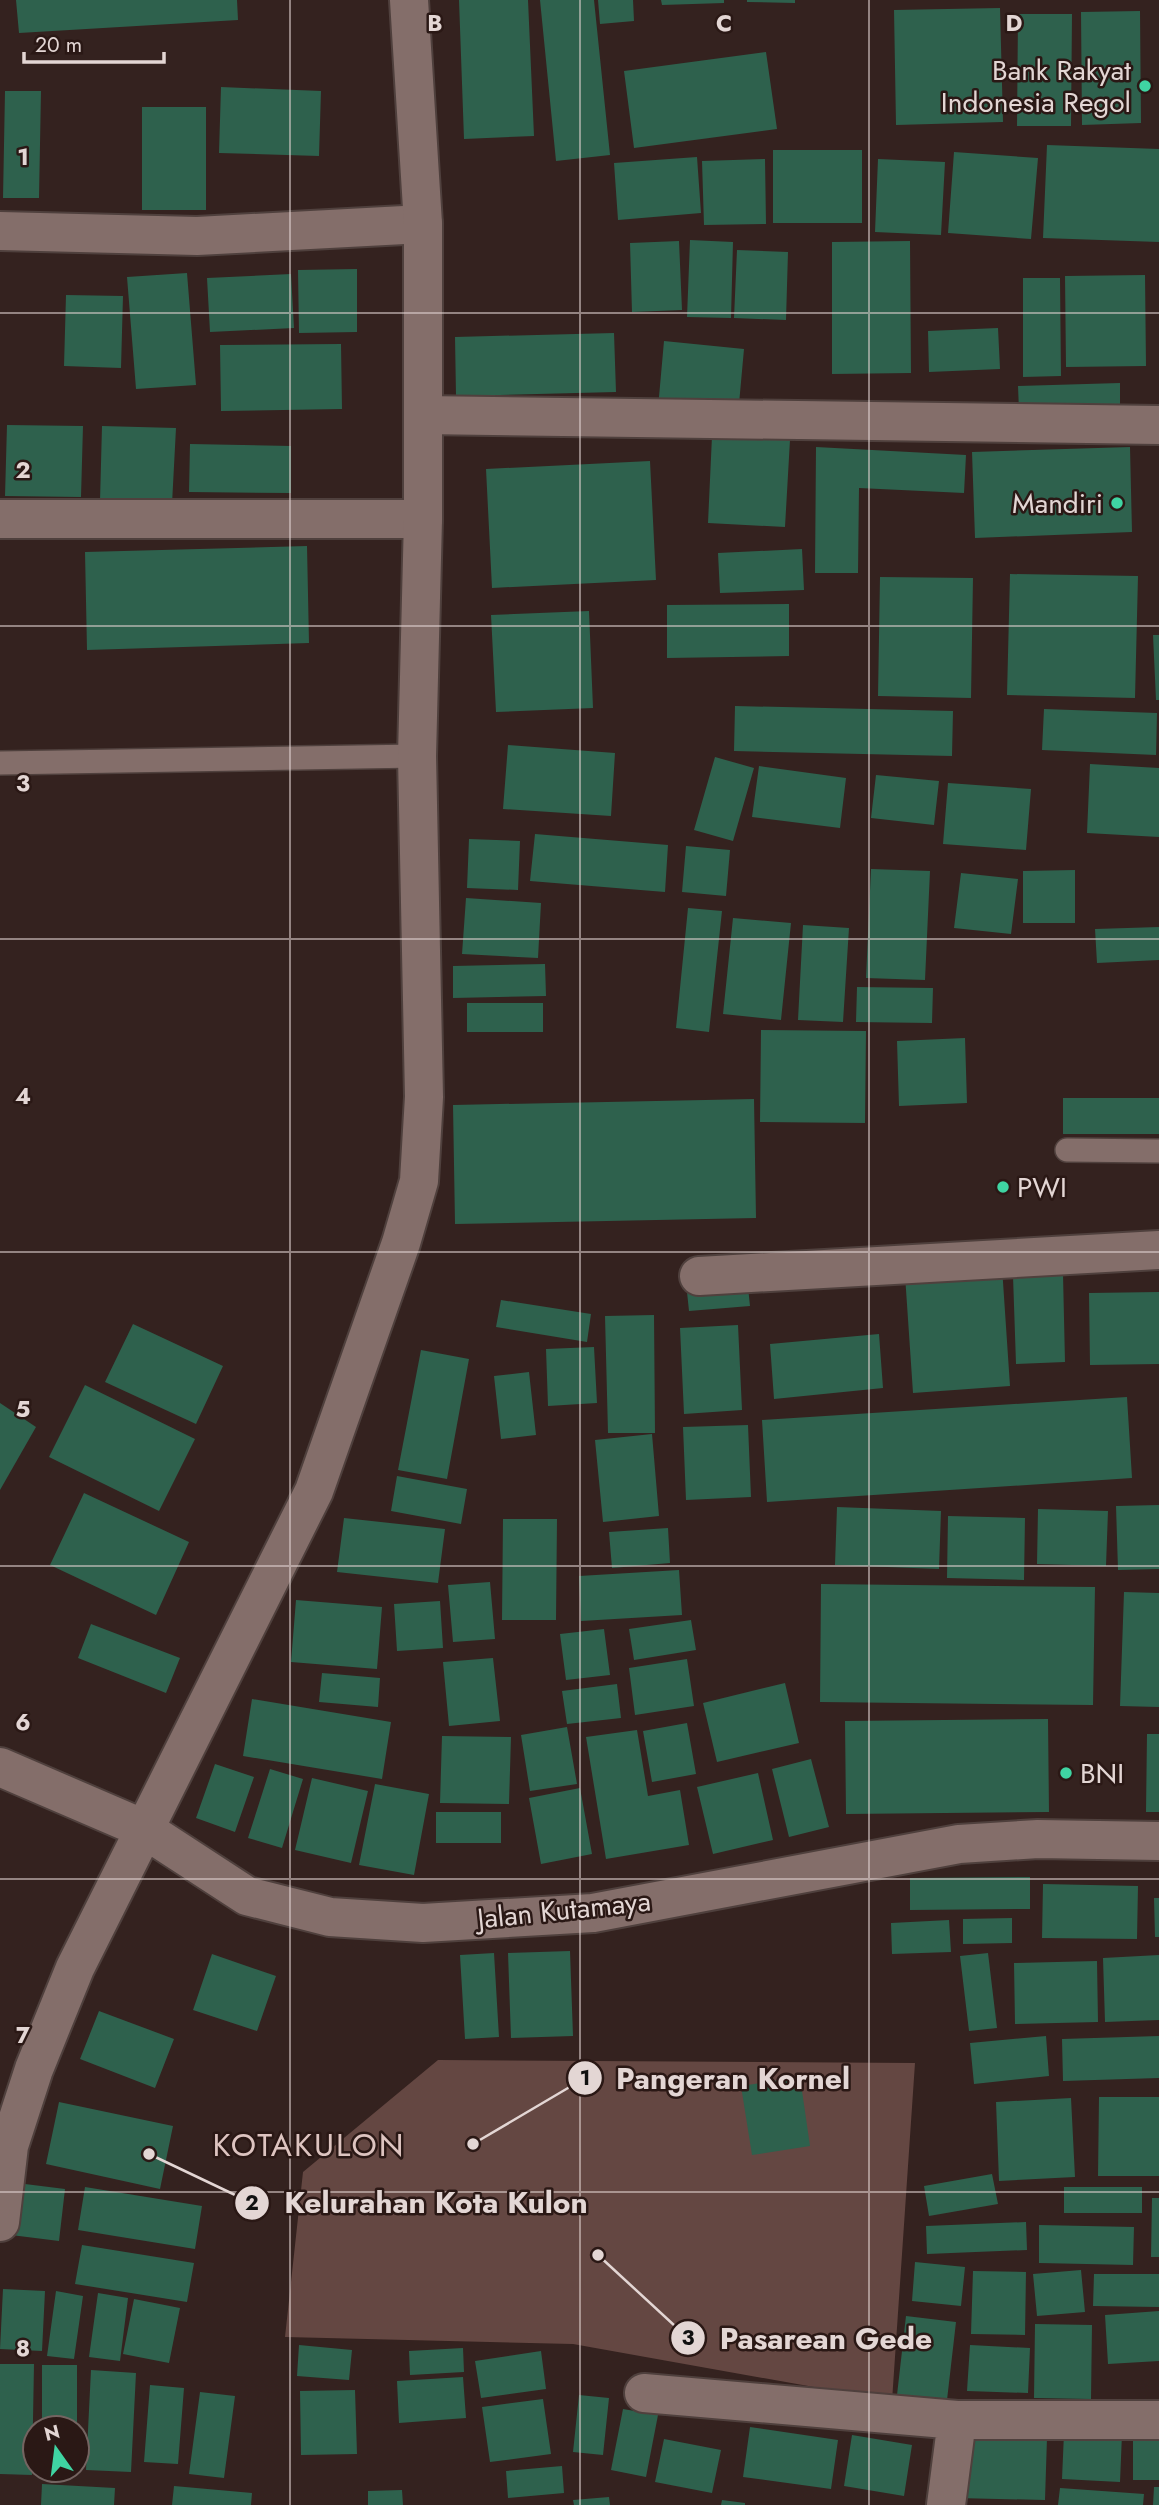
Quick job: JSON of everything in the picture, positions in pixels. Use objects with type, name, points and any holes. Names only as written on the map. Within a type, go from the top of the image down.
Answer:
[{"type":"street","points":[[0,2222],[5,2145],[34,2069],[75,1968],[314,1492],[401,1243],[418,1181],[424,1097],[417,756],[423,519],[423,224],[409,0]]},
{"type":"street","points":[[0,231],[197,236],[423,224]]},
{"type":"street","points":[[423,415],[1159,425]]},
{"type":"street","points":[[0,519],[423,519]]},
{"type":"street","points":[[699,1276],[1159,1250]]},
{"type":"street","name":"Jalan Kutamaya","points":[[0,1767],[144,1829],[247,1896],[330,1917],[423,1923],[593,1913],[959,1844],[1038,1839],[1159,1841]]},
{"type":"street","points":[[644,2393],[957,2420],[1159,2420]]},
{"type":"street","points":[[946,2505],[957,2420]]},
{"type":"lane","points":[[0,764],[417,756]]},
{"type":"lane","points":[[1067,1150],[1159,1151]]},
{"type":"shaded area","points":[[438,2060],[915,2063],[892,2401],[573,2344],[285,2337],[303,2172]]},
{"type":"building","points":[[16,0],[237,0],[238,20],[19,33]]},
{"type":"building","points":[[459,0],[528,0],[534,136],[464,139]]},
{"type":"building","points":[[540,0],[594,0],[610,155],[556,161]]},
{"type":"building","points":[[598,0],[633,0],[634,21],[600,24]]},
{"type":"building","points":[[661,0],[724,0],[724,3],[662,5]]},
{"type":"building","points":[[795,0],[795,3],[747,2]]},
{"type":"building","points":[[1000,8],[1003,122],[896,125],[894,10]]},
{"type":"building","points":[[1140,11],[1141,123],[1082,125],[1081,12]]},
{"type":"building","points":[[1018,14],[1072,14],[1071,126],[1017,126]]},
{"type":"building","points":[[766,52],[777,129],[634,148],[624,71]]},
{"type":"building","points":[[221,87],[321,91],[319,156],[219,153]]},
{"type":"building","points":[[5,91],[41,91],[39,198],[3,198]]},
{"type":"building","points":[[142,107],[206,107],[206,210],[142,210]]},
{"type":"building","points":[[1047,145],[1159,149],[1159,242],[1043,238]]},
{"type":"building","points":[[773,150],[862,150],[862,223],[773,223]]},
{"type":"building","points":[[954,152],[1038,158],[1031,239],[948,233]]},
{"type":"building","points":[[697,157],[701,213],[618,220],[614,163]]},
{"type":"building","points":[[765,159],[766,224],[704,225],[702,161]]},
{"type":"building","points":[[878,159],[945,162],[941,235],[875,232]]},
{"type":"building","points":[[690,240],[733,242],[731,318],[687,317]]},
{"type":"building","points":[[679,241],[682,310],[632,312],[630,243]]},
{"type":"building","points":[[910,241],[911,373],[832,374],[832,242]]},
{"type":"building","points":[[737,250],[788,252],[786,320],[734,318]]},
{"type":"building","points":[[357,269],[357,332],[299,333],[298,270]]},
{"type":"building","points":[[187,273],[196,385],[136,389],[127,277]]},
{"type":"building","points":[[291,274],[294,328],[210,332],[207,278]]},
{"type":"building","points":[[1145,275],[1146,366],[1066,367],[1065,276]]},
{"type":"building","points":[[1023,278],[1060,278],[1061,376],[1023,377]]},
{"type":"building","points":[[66,295],[123,296],[121,368],[64,366]]},
{"type":"building","points":[[998,328],[1000,369],[929,372],[928,331]]},
{"type":"building","points":[[614,333],[616,392],[456,396],[455,337]]},
{"type":"building","points":[[664,341],[744,349],[738,415],[658,408]]},
{"type":"building","points":[[341,344],[342,409],[221,411],[220,345]]},
{"type":"building","points":[[1120,383],[1120,407],[1019,411],[1018,386]]},
{"type":"building","points":[[7,425],[83,426],[81,497],[5,496]]},
{"type":"building","points":[[102,426],[176,428],[172,504],[100,501]]},
{"type":"building","points":[[712,436],[790,440],[785,527],[708,523]]},
{"type":"building","points":[[190,444],[291,446],[291,493],[189,492]]},
{"type":"building","points":[[816,447],[966,455],[964,493],[859,488],[858,573],[815,573]]},
{"type":"building","points":[[1130,447],[1132,532],[975,538],[972,452]]},
{"type":"building","points":[[650,461],[656,580],[492,588],[486,469]]},
{"type":"building","points":[[307,546],[309,643],[87,650],[85,552]]},
{"type":"building","points":[[802,549],[804,590],[720,593],[718,553]]},
{"type":"building","points":[[1010,574],[1138,576],[1135,698],[1007,695]]},
{"type":"building","points":[[880,577],[973,578],[971,698],[878,696]]},
{"type":"building","points":[[789,604],[789,656],[667,658],[667,605]]},
{"type":"building","points":[[589,611],[593,708],[496,712],[491,615]]},
{"type":"building","points":[[1153,635],[1159,635],[1159,700],[1156,700]]},
{"type":"building","points":[[735,706],[953,711],[952,756],[734,751]]},
{"type":"building","points":[[1044,709],[1157,713],[1156,755],[1042,750]]},
{"type":"building","points":[[508,745],[615,753],[611,816],[503,809]]},
{"type":"building","points":[[715,757],[754,768],[733,841],[694,830]]},
{"type":"building","points":[[1090,764],[1159,768],[1159,837],[1087,833]]},
{"type":"building","points":[[759,766],[846,778],[840,828],[752,817]]},
{"type":"building","points":[[876,775],[939,781],[934,825],[871,818]]},
{"type":"building","points":[[948,783],[1031,789],[1026,850],[943,844]]},
{"type":"building","points":[[535,834],[668,845],[665,892],[530,881]]},
{"type":"building","points":[[469,839],[520,841],[518,890],[467,888]]},
{"type":"building","points":[[686,846],[730,850],[726,896],[682,892]]},
{"type":"building","points":[[871,869],[930,871],[925,980],[866,978]]},
{"type":"building","points":[[1075,870],[1075,923],[1023,923],[1023,871]]},
{"type":"building","points":[[961,873],[1018,879],[1011,934],[954,928]]},
{"type":"building","points":[[466,898],[541,903],[538,958],[462,954]]},
{"type":"building","points":[[688,908],[722,911],[709,1032],[676,1028]]},
{"type":"building","points":[[733,918],[791,923],[781,1020],[723,1014]]},
{"type":"building","points":[[803,925],[849,928],[843,1022],[798,1020]]},
{"type":"building","points":[[1159,927],[1159,960],[1097,963],[1095,929]]},
{"type":"building","points":[[545,964],[546,996],[453,998],[453,966]]},
{"type":"building","points":[[857,987],[933,988],[932,1023],[856,1022]]},
{"type":"building","points":[[467,1003],[543,1003],[543,1032],[467,1032]]},
{"type":"building","points":[[761,1030],[866,1031],[865,1123],[760,1122]]},
{"type":"building","points":[[965,1038],[967,1103],[899,1106],[897,1041]]},
{"type":"building","points":[[1063,1098],[1159,1098],[1159,1134],[1063,1134]]},
{"type":"building","points":[[754,1099],[756,1218],[455,1224],[453,1105]]},
{"type":"building","points":[[1002,1267],[1010,1386],[913,1393],[905,1275]]},
{"type":"building","points":[[1063,1274],[1065,1362],[1016,1364],[1013,1276]]},
{"type":"building","points":[[748,1287],[750,1306],[689,1311],[687,1292]]},
{"type":"building","points":[[1159,1292],[1159,1364],[1090,1365],[1089,1293]]},
{"type":"building","points":[[501,1300],[591,1314],[587,1342],[496,1327]]},
{"type":"building","points":[[654,1315],[655,1433],[608,1433],[605,1316]]},
{"type":"building","points":[[133,1324],[223,1366],[196,1424],[105,1382]]},
{"type":"building","points":[[738,1325],[742,1410],[684,1414],[680,1328]]},
{"type":"building","points":[[879,1334],[883,1388],[774,1399],[770,1344]]},
{"type":"building","points":[[594,1347],[597,1403],[548,1406],[546,1349]]},
{"type":"building","points":[[421,1350],[469,1359],[447,1479],[398,1470]]},
{"type":"building","points":[[529,1372],[536,1435],[501,1439],[494,1376]]},
{"type":"building","points":[[85,1385],[195,1439],[159,1511],[49,1457]]},
{"type":"building","points":[[1127,1397],[1132,1478],[767,1502],[762,1420]]},
{"type":"building","points":[[0,1403],[36,1427],[0,1490]]},
{"type":"building","points":[[748,1425],[751,1497],[686,1500],[683,1427]]},
{"type":"building","points":[[652,1434],[659,1516],[603,1522],[595,1440]]},
{"type":"building","points":[[397,1476],[467,1489],[461,1524],[391,1511]]},
{"type":"building","points":[[84,1493],[189,1542],[156,1615],[50,1565]]},
{"type":"building","points":[[1159,1505],[1159,1569],[1118,1570],[1116,1506]]},
{"type":"building","points":[[837,1507],[941,1511],[939,1569],[835,1565]]},
{"type":"building","points":[[1038,1509],[1108,1511],[1106,1566],[1037,1564]]},
{"type":"building","points":[[948,1516],[1025,1518],[1024,1580],[947,1578]]},
{"type":"building","points":[[344,1518],[445,1529],[438,1583],[337,1572]]},
{"type":"building","points":[[503,1519],[557,1519],[556,1620],[502,1620]]},
{"type":"building","points":[[668,1528],[670,1563],[612,1568],[609,1532]]},
{"type":"building","points":[[679,1570],[682,1615],[581,1621],[579,1576]]},
{"type":"building","points":[[490,1582],[495,1639],[453,1642],[448,1585]]},
{"type":"building","points":[[821,1584],[1095,1587],[1093,1705],[820,1702]]},
{"type":"building","points":[[1124,1592],[1159,1593],[1159,1707],[1120,1706]]},
{"type":"building","points":[[296,1600],[382,1607],[377,1669],[291,1662]]},
{"type":"building","points":[[440,1601],[443,1648],[397,1651],[394,1604]]},
{"type":"building","points":[[691,1620],[696,1650],[634,1660],[629,1629]]},
{"type":"building","points":[[91,1624],[180,1658],[166,1693],[78,1658]]},
{"type":"building","points":[[604,1629],[610,1675],[566,1680],[560,1634]]},
{"type":"building","points":[[493,1658],[500,1721],[449,1726],[443,1662]]},
{"type":"building","points":[[687,1659],[694,1706],[635,1715],[629,1668]]},
{"type":"building","points":[[322,1673],[380,1678],[378,1707],[319,1702]]},
{"type":"building","points":[[785,1683],[799,1743],[717,1762],[703,1703]]},
{"type":"building","points":[[617,1684],[621,1718],[567,1724],[562,1691]]},
{"type":"building","points":[[252,1699],[391,1722],[382,1779],[243,1756]]},
{"type":"building","points":[[1048,1719],[1049,1812],[846,1814],[845,1721]]},
{"type":"building","points":[[687,1723],[696,1774],[652,1782],[643,1731]]},
{"type":"building","points":[[567,1727],[577,1784],[530,1791],[521,1735]]},
{"type":"building","points":[[637,1730],[648,1796],[680,1790],[689,1845],[606,1859],[586,1737]]},
{"type":"building","points":[[1147,1734],[1159,1734],[1159,1812],[1146,1812]]},
{"type":"building","points":[[442,1736],[511,1737],[509,1804],[440,1803]]},
{"type":"building","points":[[811,1759],[829,1827],[789,1837],[772,1769]]},
{"type":"building","points":[[215,1764],[254,1777],[235,1832],[196,1818]]},
{"type":"building","points":[[270,1769],[303,1779],[282,1848],[248,1838]]},
{"type":"building","points":[[758,1773],[773,1840],[713,1854],[697,1787]]},
{"type":"building","points":[[312,1778],[368,1791],[351,1863],[295,1850]]},
{"type":"building","points":[[375,1784],[429,1794],[414,1875],[359,1865]]},
{"type":"building","points":[[580,1788],[592,1854],[541,1864],[529,1798]]},
{"type":"building","points":[[436,1812],[501,1812],[501,1843],[436,1843]]},
{"type":"building","points":[[1030,1877],[1030,1909],[910,1910],[910,1878]]},
{"type":"building","points":[[1043,1884],[1138,1886],[1137,1939],[1042,1938]]},
{"type":"building","points":[[1154,1898],[1159,1898],[1159,1937],[1155,1937]]},
{"type":"building","points":[[1012,1918],[1012,1943],[963,1944],[963,1919]]},
{"type":"building","points":[[949,1920],[951,1952],[892,1954],[891,1923]]},
{"type":"building","points":[[570,1951],[573,2036],[511,2038],[508,1953]]},
{"type":"building","points":[[494,1953],[499,2037],[465,2039],[460,1955]]},
{"type":"building","points":[[988,1953],[997,2028],[969,2031],[960,1956]]},
{"type":"building","points":[[212,1954],[276,1976],[257,2031],[193,2010]]},
{"type":"building","points":[[1159,1955],[1159,2020],[1105,2022],[1103,1958]]},
{"type":"building","points":[[1097,1961],[1098,2022],[1015,2024],[1014,1963]]},
{"type":"building","points":[[99,2011],[174,2039],[155,2088],[80,2059]]},
{"type":"building","points":[[1046,2036],[1049,2076],[974,2084],[970,2043]]},
{"type":"building","points":[[1159,2036],[1159,2078],[1063,2081],[1062,2039]]},
{"type":"building","points":[[800,2077],[810,2146],[752,2155],[741,2086]]},
{"type":"building","points":[[1099,2097],[1159,2097],[1159,2176],[1098,2176]]},
{"type":"building","points":[[1071,2098],[1075,2177],[999,2181],[996,2102]]},
{"type":"building","points":[[59,2102],[173,2126],[160,2189],[46,2164]]},
{"type":"building","points":[[992,2174],[998,2204],[929,2216],[924,2186]]},
{"type":"building","points":[[17,2183],[65,2189],[59,2241],[11,2235]]},
{"type":"building","points":[[85,2187],[202,2206],[195,2249],[78,2230]]},
{"type":"building","points":[[1064,2187],[1142,2187],[1142,2213],[1064,2213]]},
{"type":"building","points":[[1152,2198],[1159,2198],[1159,2257],[1151,2257]]},
{"type":"building","points":[[1026,2222],[1027,2250],[927,2254],[926,2226]]},
{"type":"building","points":[[1039,2225],[1134,2227],[1133,2265],[1039,2263]]},
{"type":"building","points":[[82,2245],[194,2263],[187,2302],[75,2284]]},
{"type":"building","points":[[915,2262],[965,2267],[961,2306],[912,2301]]},
{"type":"building","points":[[1081,2270],[1085,2312],[1037,2316],[1033,2274]]},
{"type":"building","points":[[973,2271],[1026,2272],[1025,2335],[971,2334]]},
{"type":"building","points":[[1094,2274],[1159,2274],[1159,2307],[1093,2306]]},
{"type":"building","points":[[3,2289],[45,2291],[42,2351],[0,2349]]},
{"type":"building","points":[[56,2291],[83,2296],[74,2359],[47,2356]]},
{"type":"building","points":[[98,2293],[128,2298],[120,2361],[89,2357]]},
{"type":"building","points":[[134,2299],[180,2308],[169,2363],[123,2354]]},
{"type":"building","points":[[1159,2311],[1159,2361],[1108,2364],[1105,2315]]},
{"type":"building","points":[[906,2316],[956,2322],[947,2400],[897,2395]]},
{"type":"building","points":[[1035,2324],[1092,2325],[1091,2399],[1034,2398]]},
{"type":"building","points":[[299,2345],[352,2350],[349,2380],[297,2376]]},
{"type":"building","points":[[970,2345],[1030,2348],[1028,2393],[967,2391]]},
{"type":"building","points":[[463,2348],[464,2372],[410,2375],[409,2351]]},
{"type":"building","points":[[541,2351],[546,2389],[481,2398],[475,2361]]},
{"type":"building","points":[[0,2364],[34,2364],[33,2414],[21,2414],[21,2475],[0,2474]]},
{"type":"building","points":[[42,2365],[77,2365],[77,2414],[42,2414]]},
{"type":"building","points":[[91,2370],[136,2373],[131,2472],[91,2470],[91,2414],[89,2414]]},
{"type":"building","points":[[463,2377],[466,2418],[399,2423],[397,2381]]},
{"type":"building","points":[[150,2385],[184,2388],[178,2464],[144,2462]]},
{"type":"building","points":[[355,2390],[357,2454],[301,2455],[300,2391]]},
{"type":"building","points":[[200,2392],[235,2396],[224,2478],[189,2474]]},
{"type":"building","points":[[579,2395],[609,2398],[603,2455],[573,2452]]},
{"type":"building","points":[[543,2399],[551,2454],[490,2462],[482,2407]]},
{"type":"building","points":[[623,2409],[658,2415],[646,2477],[611,2470]]},
{"type":"building","points":[[750,2427],[838,2440],[831,2489],[743,2477]]},
{"type":"building","points":[[1064,2433],[1122,2434],[1120,2482],[1062,2479]]},
{"type":"building","points":[[1159,2433],[1159,2480],[1133,2480],[1133,2434]]},
{"type":"building","points":[[852,2435],[912,2445],[904,2496],[844,2486]]},
{"type":"building","points":[[959,2436],[1047,2438],[1045,2500],[957,2498]]},
{"type":"building","points":[[664,2439],[721,2450],[712,2493],[655,2482]]},
{"type":"building","points":[[562,2466],[564,2493],[508,2498],[506,2471]]},
{"type":"building","points":[[42,2484],[115,2488],[114,2505],[41,2505]]},
{"type":"building","points":[[174,2486],[252,2493],[251,2505],[172,2505]]},
{"type":"building","points":[[1154,2487],[1159,2487],[1159,2505],[1153,2505]]},
{"type":"building","points":[[1060,2488],[1144,2494],[1143,2505],[1058,2505]]},
{"type":"building","points":[[402,2490],[403,2505],[368,2505],[368,2491]]},
{"type":"building","points":[[609,2497],[610,2505],[574,2505],[573,2500]]},
{"type":"building","points":[[722,2500],[745,2503],[745,2505],[721,2505]]},
{"type":"place","name":"Bank Rakyat Indonesia Regol","points":[[1145,86]]},
{"type":"place","name":"Mandiri","points":[[1117,503]]},
{"type":"place","name":"PWI","points":[[1003,1187]]},
{"type":"place","name":"BNI","points":[[1066,1773]]},
{"type":"place","name":"Pangeran Kornel","points":[[473,2144]]},
{"type":"place","name":"Kelurahan Kota Kulon","points":[[149,2154]]},
{"type":"place","name":"Pasarean Gede","points":[[598,2255]]},
{"type":"district","name":"KOTAKULON","points":[[309,2145]]}]
